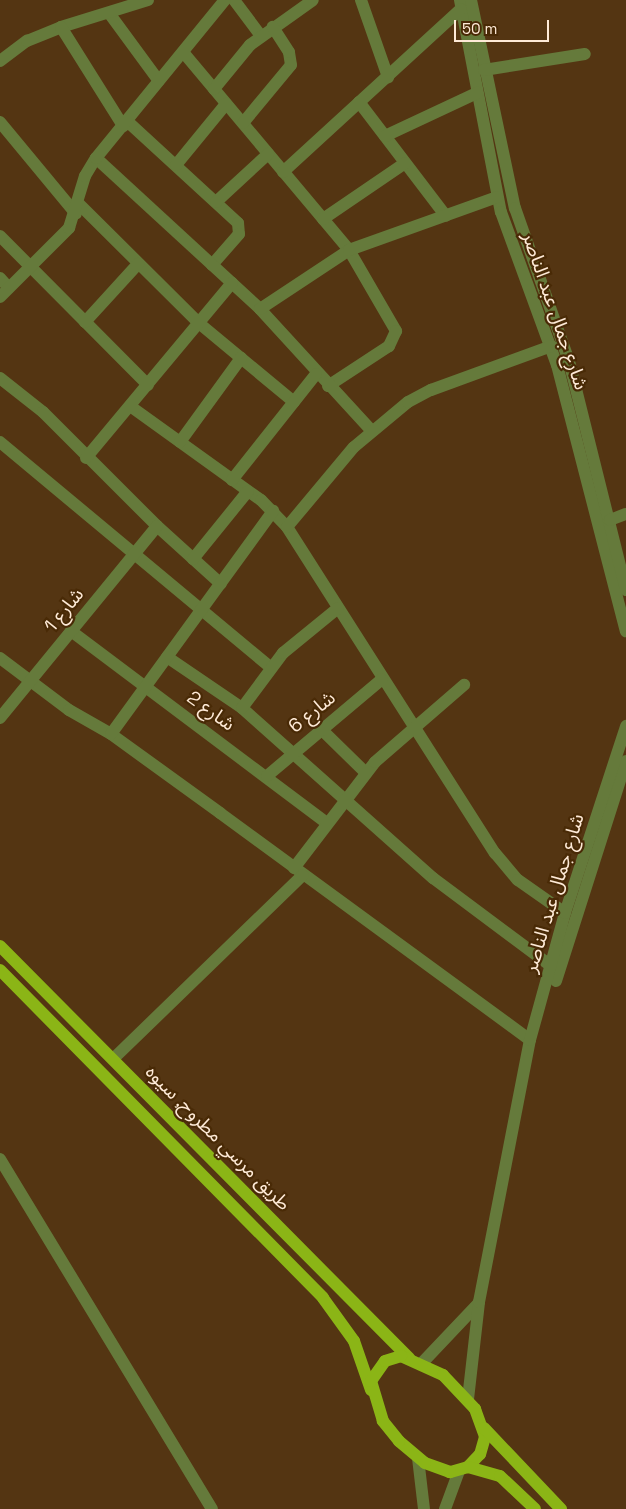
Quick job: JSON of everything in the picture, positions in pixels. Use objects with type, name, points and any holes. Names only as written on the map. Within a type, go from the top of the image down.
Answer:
[{"type":"main road","name":"طريق مرسي مطروح, سيوه","points":[[0,946],[409,1358]]},
{"type":"main road","name":"طريق مرسي مطروح, سيوه","points":[[0,970],[323,1298],[354,1341],[371,1390]]},
{"type":"main road","points":[[536,1509],[500,1476],[464,1469],[441,1470],[418,1458],[390,1431],[371,1390],[374,1373],[385,1361],[409,1358],[422,1363],[447,1378],[468,1399],[484,1428],[561,1509]]},
{"type":"main road","points":[[464,1469],[484,1446],[484,1428]]},
{"type":"street","points":[[0,61],[27,41],[148,0]]},
{"type":"street","points":[[0,298],[69,228],[77,209],[85,176],[96,158],[225,0]]},
{"type":"street","points":[[234,0],[261,36]]},
{"type":"street","points":[[214,89],[261,36],[298,4],[313,0]]},
{"type":"street","points":[[361,0],[388,76]]},
{"type":"street","points":[[283,172],[464,3]]},
{"type":"street","name":"شارع جمال عبد الناصر","points":[[464,3],[484,70],[515,208],[565,349],[626,631]]},
{"type":"street","name":"شارع جمال عبد الناصر","points":[[464,3],[477,93],[497,198],[551,346],[598,496],[610,520],[626,590]]},
{"type":"street","points":[[109,13],[159,81]]},
{"type":"street","points":[[243,123],[292,62],[273,27]]},
{"type":"street","points":[[61,28],[125,124],[176,165],[235,219],[240,230],[212,265]]},
{"type":"street","points":[[183,52],[349,250],[391,322],[395,340],[328,386]]},
{"type":"street","points":[[484,70],[585,54]]},
{"type":"street","points":[[384,136],[477,93]]},
{"type":"street","points":[[359,102],[446,216]]},
{"type":"street","points":[[176,165],[226,104]]},
{"type":"street","points":[[0,122],[77,209],[200,324],[294,402]]},
{"type":"street","points":[[216,202],[268,154]]},
{"type":"street","points":[[96,158],[260,309],[316,374],[371,430]]},
{"type":"street","points":[[323,219],[405,163]]},
{"type":"street","points":[[260,309],[349,250],[497,198]]},
{"type":"street","points":[[0,236],[148,385]]},
{"type":"street","points":[[85,322],[138,264]]},
{"type":"street","points":[[0,278],[9,288]]},
{"type":"street","points":[[86,458],[200,324],[232,283]]},
{"type":"street","points":[[287,527],[371,430],[431,390],[551,346]]},
{"type":"street","points":[[180,442],[241,358]]},
{"type":"street","points":[[232,480],[316,374]]},
{"type":"street","points":[[0,378],[43,412],[86,458],[221,584]]},
{"type":"street","points":[[130,406],[248,491],[273,511],[287,527],[382,679],[506,867],[532,891],[566,913]]},
{"type":"street","points":[[0,442],[200,611],[271,668]]},
{"type":"street","points":[[193,559],[248,491]]},
{"type":"street","points":[[111,734],[273,511]]},
{"type":"street","points":[[610,520],[626,514]]},
{"type":"street","name":"شارع 1","points":[[0,718],[157,526]]},
{"type":"street","points":[[242,708],[271,668],[296,640],[338,608]]},
{"type":"street","name":"شارع 2","points":[[71,631],[268,776],[327,823]]},
{"type":"street","points":[[167,657],[242,708],[464,904],[551,966]]},
{"type":"street","points":[[0,658],[29,682],[111,734],[530,1040]]},
{"type":"street","name":"شارع 6","points":[[268,776],[320,728],[382,679]]},
{"type":"street","points":[[113,1059],[298,872],[327,823],[366,773],[464,685]]},
{"type":"street","name":"شارع جمال عبد الناصر","points":[[468,1399],[479,1302],[526,1073],[530,1040],[566,913],[626,726]]},
{"type":"street","points":[[320,728],[366,773]]},
{"type":"street","name":"شارع جمال عبد الناصر","points":[[526,1073],[532,1066],[575,915],[626,761]]},
{"type":"street","points":[[0,1159],[212,1509]]},
{"type":"street","points":[[422,1363],[479,1302]]},
{"type":"street","points":[[418,1458],[424,1509]]},
{"type":"street","points":[[444,1509],[464,1469]]}]
